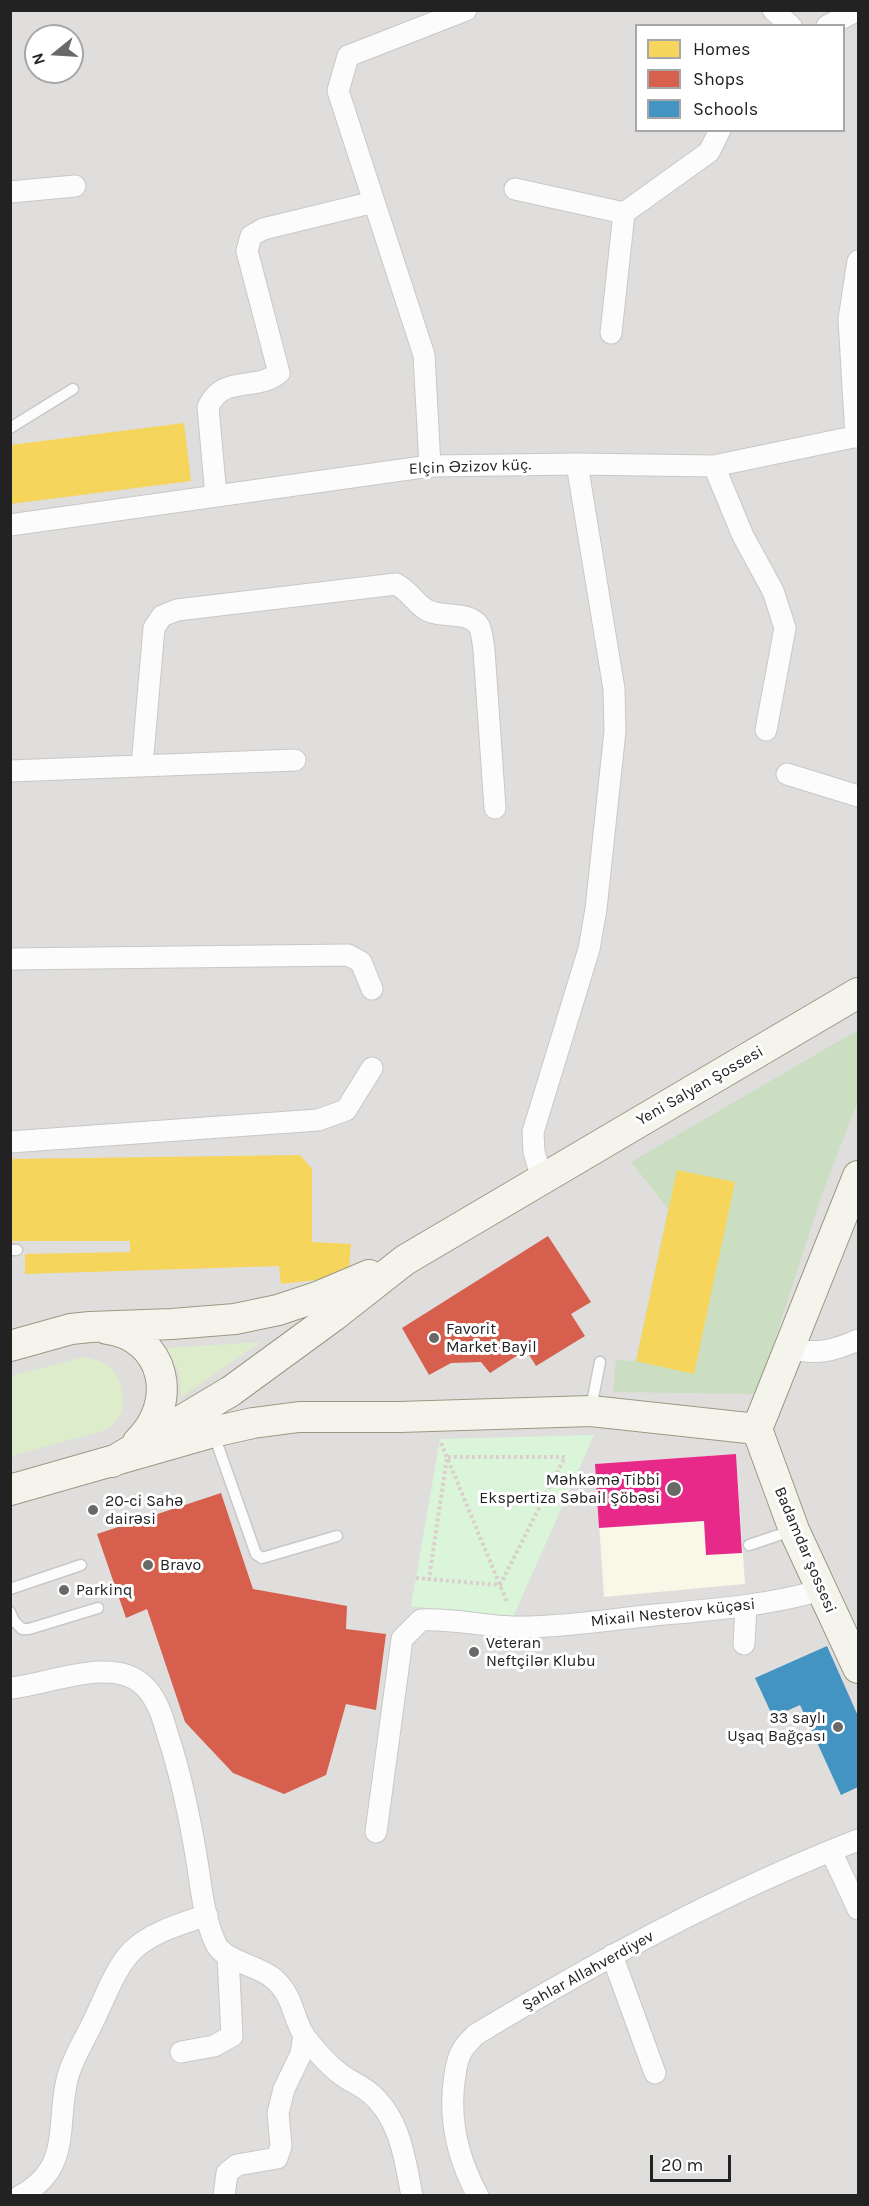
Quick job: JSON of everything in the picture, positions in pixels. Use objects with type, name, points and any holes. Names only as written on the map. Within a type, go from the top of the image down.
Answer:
[{"type":"main road","name":"Yeni Salyan Şossesi","points":[[405,1260],[858,993]]},
{"type":"main road","points":[[10,1490],[213,1432],[253,1423],[299,1417],[399,1417],[591,1411],[757,1429],[858,1176]]},
{"type":"main road","points":[[10,1346],[71,1329],[235,1319],[278,1310],[317,1297],[405,1260]]},
{"type":"main road","points":[[112,1462],[231,1391],[335,1315],[405,1260]]},
{"type":"main road","points":[[90,1327],[118,1330],[136,1340],[151,1354],[161,1374],[163,1394],[160,1409],[152,1426],[140,1440],[112,1462]]},
{"type":"main road","name":"Badamdar şossesi","points":[[757,1429],[820,1590],[858,1668]]},
{"type":"street","points":[[773,10],[789,24]]},
{"type":"street","points":[[831,24],[858,10]]},
{"type":"street","points":[[430,466],[424,355],[338,91],[348,56],[458,12]]},
{"type":"street","points":[[515,189],[624,213],[709,152],[719,132]]},
{"type":"street","points":[[10,192],[75,186]]},
{"type":"street","points":[[216,496],[208,407],[213,396],[224,388],[270,381],[279,373],[247,251],[251,236],[263,230],[374,202]]},
{"type":"street","points":[[611,333],[624,213]]},
{"type":"street","points":[[857,437],[849,319],[858,261]]},
{"type":"street","name":"Elçin Əzizov küç.","points":[[10,525],[430,466],[577,464],[714,466],[857,437]]},
{"type":"street","points":[[542,1179],[534,1152],[533,1132],[589,950],[596,909],[615,731],[614,689],[577,464]]},
{"type":"street","points":[[714,466],[743,536],[772,591],[785,628],[766,730]]},
{"type":"street","points":[[142,766],[154,628],[162,616],[177,610],[396,585],[407,590],[425,609],[439,614],[470,618],[479,626],[484,650],[495,808]]},
{"type":"street","points":[[10,771],[295,760]]},
{"type":"street","points":[[787,774],[858,796]]},
{"type":"street","points":[[10,959],[348,955],[361,962],[372,989]]},
{"type":"street","points":[[10,1142],[318,1120],[346,1110],[372,1068]]},
{"type":"street","points":[[789,1349],[812,1353],[835,1351],[858,1340]]},
{"type":"street","name":"Mixail Nesterov küçəsi","points":[[376,1832],[402,1639],[421,1620],[444,1619],[514,1627],[555,1626],[746,1606],[794,1598],[820,1590]]},
{"type":"street","points":[[744,1644],[746,1606]]},
{"type":"street","points":[[10,1688],[28,1687],[70,1676],[104,1672],[122,1674],[141,1683],[153,1697],[163,1719],[180,1772],[207,1915],[216,1946],[228,1956],[257,1968],[274,1979],[290,1999],[304,2035],[325,2060],[382,2104],[395,2127],[402,2147],[412,2196]]},
{"type":"street","name":"Şahlar Allahverdiyev","points":[[478,2196],[460,2153],[453,2119],[453,2090],[457,2063],[463,2049],[475,2036],[612,1955],[746,1888],[858,1840]]},
{"type":"street","points":[[831,1851],[858,1909]]},
{"type":"street","points":[[20,2196],[40,2182],[51,2168],[61,2142],[67,2079],[118,1972],[132,1951],[152,1936],[207,1915]]},
{"type":"street","points":[[612,1955],[655,2073]]},
{"type":"street","points":[[181,2052],[214,2046],[232,2036],[228,1956]]},
{"type":"street","points":[[224,2196],[227,2173],[237,2164],[277,2158],[281,2146],[278,2113],[284,2090],[301,2054],[304,2035]]},
{"type":"lane","points":[[10,428],[72,389]]},
{"type":"lane","points":[[591,1411],[600,1362]]},
{"type":"lane","points":[[213,1432],[256,1554],[262,1558],[337,1536]]},
{"type":"lane","points":[[749,1545],[795,1530]]},
{"type":"lane","points":[[10,1589],[81,1565]]},
{"type":"lane","points":[[10,1612],[22,1629],[29,1629],[98,1608]]},
{"type":"path","points":[[440,1439],[509,1606]]},
{"type":"path","points":[[429,1579],[447,1457]]},
{"type":"path","points":[[447,1457],[565,1457],[500,1585]]},
{"type":"path","points":[[416,1578],[500,1585]]},
{"type":"shaded area","points":[[11,11],[858,11],[858,2195],[11,2195]]},
{"type":"shaded area","points":[[736,1454],[745,1584],[604,1597],[595,1464]]},
{"type":"shaded area","name":"Parkinq","points":[[97,1534],[126,1618],[11,1653],[10,1562]]},
{"type":"green space","points":[[858,1030],[858,1101],[822,1194],[757,1394],[613,1392],[616,1360],[636,1361],[668,1209],[631,1162]]},
{"type":"green space","points":[[261,1342],[181,1397],[179,1372],[167,1348]]},
{"type":"green space","points":[[84,1357],[107,1365],[117,1376],[123,1406],[117,1420],[103,1431],[11,1456],[11,1376]]},
{"type":"green space","points":[[594,1435],[513,1617],[411,1606],[440,1439]]},
{"type":"building: Homes","points":[[184,423],[191,481],[10,504],[10,445]]},
{"type":"building: Homes","points":[[300,1155],[312,1169],[312,1242],[351,1244],[349,1268],[316,1280],[281,1284],[279,1266],[25,1274],[25,1254],[130,1252],[130,1241],[10,1241],[10,1159]]},
{"type":"building: Homes","points":[[677,1170],[735,1182],[694,1374],[636,1361]]},
{"type":"building: Shops","points":[[548,1236],[591,1302],[571,1314],[585,1336],[536,1366],[526,1350],[490,1373],[481,1362],[451,1363],[429,1375],[402,1328]]},
{"type":"building: Shops","points":[[221,1493],[253,1589],[347,1606],[346,1629],[386,1634],[376,1710],[346,1704],[326,1775],[284,1794],[233,1773],[185,1722],[147,1609],[126,1618],[97,1534]]},
{"type":"building: Schools","points":[[827,1646],[858,1716],[858,1787],[841,1795],[800,1705],[773,1717],[755,1678]]},
{"type":"building: Health","points":[[736,1454],[742,1553],[706,1555],[704,1521],[599,1528],[595,1464]]},
{"type":"place","name":"Favorit Market Bayil","points":[[434,1338]]},
{"type":"place","name":"Məhkəmə Tibbi Ekspertiza Səbail Şöbəsi","points":[[674,1489]]},
{"type":"place","name":"20-ci Sahə dairəsi","points":[[93,1510]]},
{"type":"place","name":"Bravo","points":[[148,1565]]},
{"type":"place","name":"Parkinq","points":[[64,1590]]},
{"type":"place","name":"Veteran Neftçilər Klubu","points":[[474,1652]]},
{"type":"place","name":"33 saylı Uşaq Bağçası","points":[[838,1727]]}]
